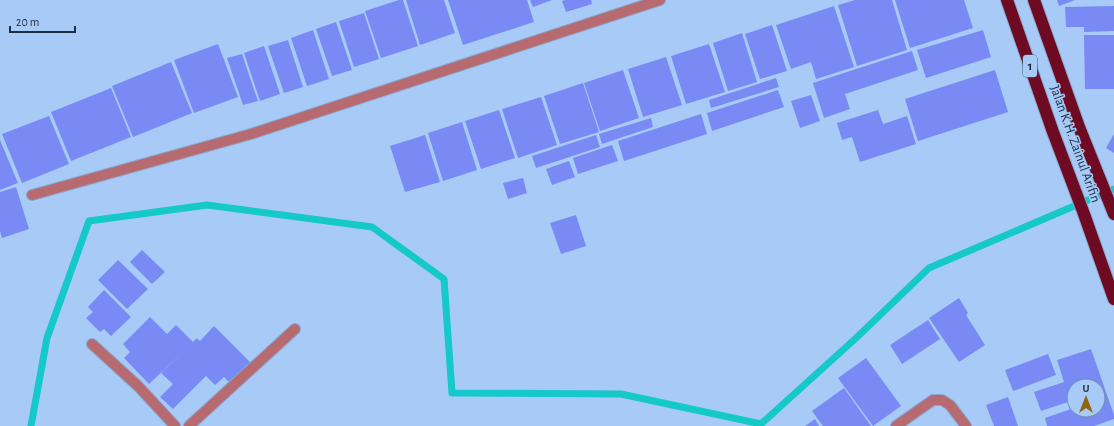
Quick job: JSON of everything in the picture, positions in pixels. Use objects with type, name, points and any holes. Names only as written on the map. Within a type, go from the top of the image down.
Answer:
[{"type":"highway","name":"Jalan K.H. Zainul Arifin","points":[[1007,0],[1114,299]]},
{"type":"highway","name":"Jalan K.H. Zainul Arifin","points":[[1034,0],[1079,127],[1113,211]]},
{"type":"street","points":[[32,195],[251,134],[660,0]]},
{"type":"street","points":[[189,426],[295,329]]},
{"type":"street","points":[[92,344],[138,386],[175,426]]},
{"type":"street","points":[[896,426],[933,400],[942,400],[950,405],[966,426]]},
{"type":"building","points":[[403,0],[418,46],[381,58],[365,11]]},
{"type":"building","points":[[406,0],[444,0],[455,33],[420,45]]},
{"type":"building","points":[[448,0],[527,0],[534,22],[463,45]]},
{"type":"building","points":[[530,0],[552,0],[533,7]]},
{"type":"building","points":[[591,0],[592,4],[566,12],[562,1]]},
{"type":"building","points":[[855,0],[892,0],[907,50],[857,66],[838,5]]},
{"type":"building","points":[[895,0],[964,0],[973,28],[910,48]]},
{"type":"building","points":[[1057,0],[1075,0],[1059,6]]},
{"type":"building","points":[[834,6],[854,67],[816,79],[811,62],[791,69],[776,25]]},
{"type":"building","points":[[1114,6],[1114,31],[1084,32],[1084,27],[1066,27],[1065,7]]},
{"type":"building","points":[[364,13],[379,59],[354,67],[339,21]]},
{"type":"building","points":[[336,22],[352,70],[332,76],[316,29]]},
{"type":"building","points":[[772,25],[787,71],[760,79],[745,34]]},
{"type":"building","points":[[313,30],[329,79],[307,86],[291,38]]},
{"type":"building","points":[[983,30],[991,57],[926,78],[917,50]]},
{"type":"building","points":[[742,33],[757,82],[728,91],[713,43]]},
{"type":"building","points":[[1084,35],[1114,35],[1114,89],[1085,89]]},
{"type":"building","points":[[288,40],[303,87],[284,93],[268,46]]},
{"type":"building","points":[[218,44],[238,97],[194,113],[174,60]]},
{"type":"building","points":[[709,44],[725,92],[686,104],[671,56]]},
{"type":"building","points":[[264,46],[280,94],[260,101],[244,53]]},
{"type":"building","points":[[912,51],[918,70],[845,94],[850,109],[824,118],[813,83]]},
{"type":"building","points":[[242,54],[258,101],[243,105],[227,58]]},
{"type":"building","points":[[666,57],[682,105],[643,117],[628,69]]},
{"type":"building","points":[[171,62],[192,113],[133,137],[112,86]]},
{"type":"building","points":[[623,70],[639,118],[600,131],[584,83]]},
{"type":"building","points":[[995,70],[1008,112],[918,141],[905,99]]},
{"type":"building","points":[[776,78],[779,87],[711,108],[709,100]]},
{"type":"building","points":[[583,83],[599,132],[560,144],[544,96]]},
{"type":"building","points":[[111,88],[131,137],[71,161],[51,112]]},
{"type":"building","points":[[778,90],[784,107],[712,131],[707,113]]},
{"type":"building","points":[[811,95],[820,121],[800,128],[791,101]]},
{"type":"building","points":[[541,97],[557,145],[518,158],[502,109]]},
{"type":"building","points":[[499,110],[515,158],[481,169],[465,121]]},
{"type":"building","points":[[878,110],[883,124],[907,116],[916,144],[860,162],[852,137],[842,140],[837,123]]},
{"type":"building","points":[[701,114],[707,134],[624,161],[618,141]]},
{"type":"building","points":[[49,116],[69,164],[22,183],[2,134]]},
{"type":"building","points":[[651,118],[653,127],[602,144],[599,134]]},
{"type":"building","points":[[462,122],[477,170],[443,181],[428,133]]},
{"type":"building","points":[[1114,134],[1114,153],[1106,148]]},
{"type":"building","points":[[425,135],[440,182],[405,192],[390,146]]},
{"type":"building","points":[[596,135],[600,147],[536,168],[532,156]]},
{"type":"building","points":[[0,140],[18,183],[0,190]]},
{"type":"building","points":[[612,145],[618,161],[578,174],[573,158]]},
{"type":"building","points":[[569,161],[575,177],[552,185],[546,169]]},
{"type":"building","points":[[523,178],[527,193],[508,199],[503,183]]},
{"type":"building","points":[[16,187],[29,229],[2,238],[0,231],[0,192]]},
{"type":"building","points":[[576,215],[586,246],[561,254],[550,223]]},
{"type":"building","points":[[142,250],[165,272],[152,284],[130,262]]},
{"type":"building","points":[[118,260],[148,289],[127,309],[98,280]]},
{"type":"building","points":[[104,290],[131,317],[111,336],[104,329],[100,332],[86,318],[93,312],[88,307]]},
{"type":"building","points":[[959,298],[968,313],[966,315],[985,345],[959,362],[929,318]]},
{"type":"building","points":[[150,317],[167,334],[176,325],[193,342],[197,338],[200,341],[214,326],[252,364],[231,384],[224,377],[215,385],[206,376],[173,409],[160,397],[173,384],[161,373],[188,347],[149,384],[124,358],[130,352],[123,344]]},
{"type":"building","points":[[928,320],[940,339],[902,364],[890,345]]},
{"type":"building","points":[[1091,349],[1101,378],[1066,378],[1066,403],[1041,411],[1034,392],[1064,382],[1057,360]]},
{"type":"building","points":[[1048,354],[1056,375],[1013,391],[1005,370]]},
{"type":"building","points":[[866,358],[901,406],[873,426],[838,378]]},
{"type":"building","points":[[844,388],[871,426],[823,426],[812,411]]},
{"type":"building","points":[[1106,392],[1114,415],[1114,419],[1094,426],[1047,426],[1045,418],[1066,411],[1066,418],[1106,418]]},
{"type":"building","points":[[1008,397],[1018,426],[994,426],[986,405]]},
{"type":"building","points":[[815,419],[819,426],[805,426]]},
{"type":"waterway","points":[[31,426],[47,338],[89,221],[207,205],[372,227],[444,279],[452,393],[621,394],[761,424],[855,339],[929,268],[1114,189]]}]
